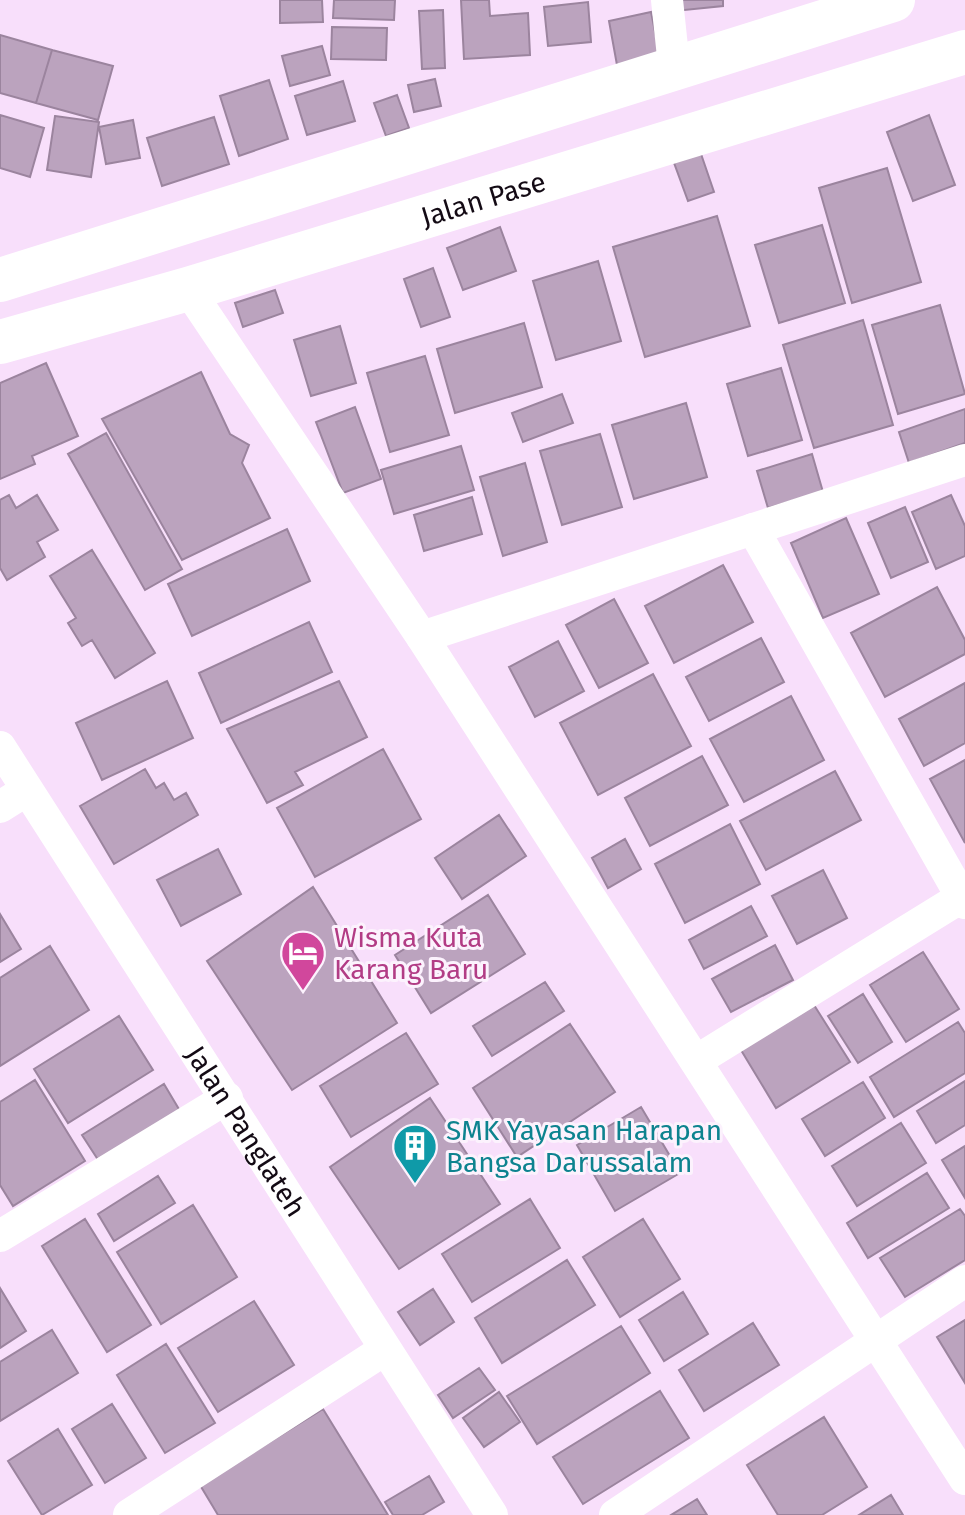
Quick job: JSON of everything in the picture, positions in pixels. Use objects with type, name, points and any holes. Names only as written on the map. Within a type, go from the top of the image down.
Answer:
[{"type":"street","points":[[667,0],[674,66]]},
{"type":"street","points":[[0,280],[674,66],[893,0]]},
{"type":"street","name":"Jalan Pase","points":[[0,342],[188,289],[965,52]]},
{"type":"street","points":[[188,289],[422,637],[965,1479]]},
{"type":"street","points":[[422,637],[965,460]]},
{"type":"street","points":[[696,1061],[964,899],[753,529]]},
{"type":"street","name":"Jalan Panglateh","points":[[0,747],[492,1515]]},
{"type":"street","points":[[0,807],[27,790]]},
{"type":"street","points":[[0,1236],[227,1098]]},
{"type":"street","points":[[615,1515],[877,1343],[965,1281]]},
{"type":"street","points":[[129,1515],[384,1350]]},
{"type":"building","points":[[280,0],[322,0],[323,22],[280,23]]},
{"type":"building","points":[[334,0],[395,0],[394,20],[333,18]]},
{"type":"building","points":[[461,0],[489,0],[490,16],[528,13],[530,55],[464,59]]},
{"type":"building","points":[[674,0],[723,0],[723,6],[675,11]]},
{"type":"building","points":[[588,2],[591,42],[548,46],[544,7]]},
{"type":"building","points":[[443,10],[445,68],[422,69],[419,11]]},
{"type":"building","points":[[651,12],[660,56],[617,65],[609,21]]},
{"type":"building","points":[[332,27],[387,28],[386,60],[331,59]]},
{"type":"building","points":[[0,35],[52,50],[36,103],[0,93]]},
{"type":"building","points":[[322,46],[330,75],[290,86],[282,56]]},
{"type":"building","points":[[52,50],[113,66],[98,120],[36,103]]},
{"type":"building","points":[[435,79],[441,106],[414,112],[408,85]]},
{"type":"building","points":[[269,80],[288,139],[239,156],[220,96]]},
{"type":"building","points":[[343,81],[355,121],[307,135],[295,96]]},
{"type":"building","points":[[397,95],[409,128],[386,136],[374,103]]},
{"type":"building","points":[[0,115],[44,128],[30,177],[0,168]]},
{"type":"building","points":[[929,115],[955,185],[913,201],[887,132]]},
{"type":"building","points":[[55,116],[99,122],[91,177],[47,170]]},
{"type":"building","points":[[214,117],[229,164],[162,186],[147,138]]},
{"type":"building","points":[[133,120],[140,158],[106,164],[99,127]]},
{"type":"building","points":[[700,151],[714,192],[688,201],[673,160]]},
{"type":"building","points":[[887,168],[921,282],[852,303],[819,188]]},
{"type":"building","points":[[717,216],[750,326],[645,357],[613,247]]},
{"type":"building","points":[[822,225],[845,303],[779,323],[755,245]]},
{"type":"building","points":[[500,227],[516,271],[463,290],[447,248]]},
{"type":"building","points":[[598,261],[621,341],[556,360],[533,281]]},
{"type":"building","points":[[433,268],[450,317],[421,327],[404,279]]},
{"type":"building","points":[[275,290],[283,313],[243,327],[235,303]]},
{"type":"building","points":[[940,305],[965,394],[898,414],[872,325]]},
{"type":"building","points":[[863,320],[893,425],[814,448],[783,345]]},
{"type":"building","points":[[524,323],[542,387],[455,413],[437,349]]},
{"type":"building","points":[[340,326],[356,383],[311,396],[294,340]]},
{"type":"building","points":[[425,356],[449,435],[390,452],[367,373]]},
{"type":"building","points":[[46,363],[78,436],[32,456],[35,464],[0,479],[0,383]]},
{"type":"building","points":[[781,368],[802,440],[748,456],[727,384]]},
{"type":"building","points":[[201,372],[230,434],[249,445],[242,463],[270,518],[182,560],[102,419]]},
{"type":"building","points":[[562,394],[573,423],[523,442],[512,413]]},
{"type":"building","points":[[686,403],[707,477],[634,499],[612,425]]},
{"type":"building","points":[[355,407],[381,479],[343,493],[316,422]]},
{"type":"building","points":[[965,409],[965,443],[909,463],[899,432]]},
{"type":"building","points":[[106,433],[182,569],[145,590],[68,454]]},
{"type":"building","points":[[600,434],[622,507],[562,525],[540,451]]},
{"type":"building","points":[[461,446],[474,490],[394,514],[381,470]]},
{"type":"building","points":[[812,454],[823,492],[768,508],[757,471]]},
{"type":"building","points":[[525,463],[547,542],[503,556],[480,477]]},
{"type":"building","points":[[9,495],[16,508],[37,495],[58,530],[37,542],[45,557],[7,580],[0,568],[0,500]]},
{"type":"building","points":[[951,495],[965,526],[965,556],[936,569],[912,512]]},
{"type":"building","points":[[472,497],[482,534],[424,551],[414,515]]},
{"type":"building","points":[[905,507],[928,562],[891,578],[868,523]]},
{"type":"building","points":[[846,518],[879,594],[823,618],[791,543]]},
{"type":"building","points":[[287,529],[310,581],[192,636],[168,584]]},
{"type":"building","points":[[92,550],[155,653],[115,678],[92,640],[82,646],[68,623],[76,618],[50,576]]},
{"type":"building","points":[[723,565],[753,622],[674,663],[645,606]]},
{"type":"building","points":[[937,587],[965,640],[965,654],[885,697],[851,633]]},
{"type":"building","points":[[614,599],[648,663],[599,688],[566,625]]},
{"type":"building","points":[[309,622],[332,672],[221,723],[199,673]]},
{"type":"building","points":[[761,638],[784,682],[709,721],[686,677]]},
{"type":"building","points":[[558,641],[584,691],[535,717],[509,667]]},
{"type":"building","points":[[653,674],[691,746],[598,795],[560,723]]},
{"type":"building","points":[[167,681],[193,738],[102,780],[76,723]]},
{"type":"building","points":[[339,681],[367,737],[295,772],[303,785],[267,803],[227,729]]},
{"type":"building","points":[[965,683],[965,743],[924,766],[899,719]]},
{"type":"building","points":[[791,696],[824,760],[744,802],[710,739]]},
{"type":"building","points":[[383,749],[421,819],[315,877],[277,808]]},
{"type":"building","points":[[702,756],[728,805],[650,846],[625,798]]},
{"type":"building","points":[[965,760],[965,843],[930,779]]},
{"type":"building","points":[[145,769],[156,788],[164,783],[174,800],[186,793],[198,815],[114,864],[80,806]]},
{"type":"building","points":[[835,771],[861,820],[766,870],[740,821]]},
{"type":"building","points":[[499,815],[526,856],[462,899],[435,858]]},
{"type":"building","points":[[730,824],[760,884],[685,923],[655,864]]},
{"type":"building","points":[[625,839],[641,869],[608,888],[592,858]]},
{"type":"building","points":[[218,849],[241,894],[181,926],[157,880]]},
{"type":"building","points":[[823,870],[847,918],[797,944],[772,896]]},
{"type":"building","name":"Wisma Kuta Karang Baru","points":[[313,887],[397,1023],[292,1090],[207,961]]},
{"type":"building","points":[[488,895],[525,954],[431,1013],[395,955]]},
{"type":"building","points":[[751,906],[767,936],[704,969],[689,940]]},
{"type":"building","points":[[0,914],[21,949],[0,962]]},
{"type":"building","points":[[775,945],[793,980],[731,1012],[712,979]]},
{"type":"building","points":[[50,946],[89,1010],[0,1066],[0,978]]},
{"type":"building","points":[[923,952],[959,1009],[906,1042],[870,985]]},
{"type":"building","points":[[545,982],[564,1011],[492,1056],[473,1026]]},
{"type":"building","points":[[863,994],[892,1042],[858,1063],[828,1016]]},
{"type":"building","points":[[814,1005],[850,1062],[776,1108],[741,1050]]},
{"type":"building","points":[[119,1016],[153,1070],[68,1123],[34,1069]]},
{"type":"building","points":[[958,1022],[965,1033],[965,1073],[894,1117],[870,1077]]},
{"type":"building","points":[[570,1024],[615,1092],[517,1157],[473,1088]]},
{"type":"building","points":[[406,1033],[438,1084],[351,1137],[320,1086]]},
{"type":"building","points":[[35,1080],[85,1161],[13,1206],[0,1185],[0,1102]]},
{"type":"building","points":[[965,1081],[965,1125],[936,1143],[917,1111]]},
{"type":"building","points":[[863,1082],[885,1118],[825,1156],[802,1119]]},
{"type":"building","points":[[164,1084],[183,1116],[102,1166],[82,1135]]},
{"type":"building","name":"SMK Yayasan Harapan Bangsa Darussalam","points":[[430,1098],[500,1204],[399,1269],[330,1167]]},
{"type":"building","points":[[641,1107],[680,1173],[615,1211],[577,1145]]},
{"type":"building","points":[[901,1123],[926,1163],[857,1206],[832,1166]]},
{"type":"building","points":[[965,1146],[965,1198],[942,1160]]},
{"type":"building","points":[[927,1173],[949,1208],[868,1258],[847,1223]]},
{"type":"building","points":[[158,1176],[175,1203],[114,1241],[98,1214]]},
{"type":"building","points":[[530,1199],[560,1248],[472,1302],[442,1254]]},
{"type":"building","points":[[193,1205],[237,1277],[161,1324],[117,1252]]},
{"type":"building","points":[[960,1209],[965,1216],[965,1260],[905,1297],[880,1258]]},
{"type":"building","points":[[85,1219],[151,1325],[107,1352],[42,1246]]},
{"type":"building","points":[[643,1219],[680,1279],[620,1317],[583,1257]]},
{"type":"building","points":[[567,1260],[595,1305],[502,1363],[475,1318]]},
{"type":"building","points":[[0,1288],[26,1331],[0,1348]]},
{"type":"building","points":[[433,1289],[454,1322],[420,1345],[398,1312]]},
{"type":"building","points":[[683,1292],[708,1334],[664,1361],[639,1320]]},
{"type":"building","points":[[254,1301],[294,1365],[218,1412],[178,1348]]},
{"type":"building","points":[[965,1320],[965,1383],[937,1337]]},
{"type":"building","points":[[753,1323],[779,1365],[704,1411],[679,1370]]},
{"type":"building","points":[[621,1326],[650,1373],[537,1444],[507,1396]]},
{"type":"building","points":[[52,1330],[78,1373],[0,1421],[0,1362]]},
{"type":"building","points":[[166,1344],[215,1423],[165,1453],[117,1375]]},
{"type":"building","points":[[479,1368],[495,1390],[453,1418],[438,1395]]},
{"type":"building","points":[[660,1391],[689,1438],[583,1504],[553,1457]]},
{"type":"building","points":[[499,1392],[520,1422],[484,1447],[463,1418]]},
{"type":"building","points":[[112,1404],[146,1458],[105,1483],[72,1429]]},
{"type":"building","points":[[323,1409],[388,1515],[218,1515],[200,1485]]},
{"type":"building","points":[[824,1417],[867,1487],[822,1515],[778,1515],[747,1465]]},
{"type":"building","points":[[58,1429],[92,1485],[42,1515],[8,1461]]},
{"type":"building","points":[[429,1476],[444,1502],[422,1515],[393,1515],[385,1502]]},
{"type":"building","points":[[891,1495],[903,1515],[859,1515]]},
{"type":"building","points":[[697,1499],[707,1515],[671,1515]]},
{"type":"place","name":"Wisma Kuta Karang Baru","points":[[303,992]]},
{"type":"place","name":"SMK Yayasan Harapan Bangsa Darussalam","points":[[415,1185]]}]
